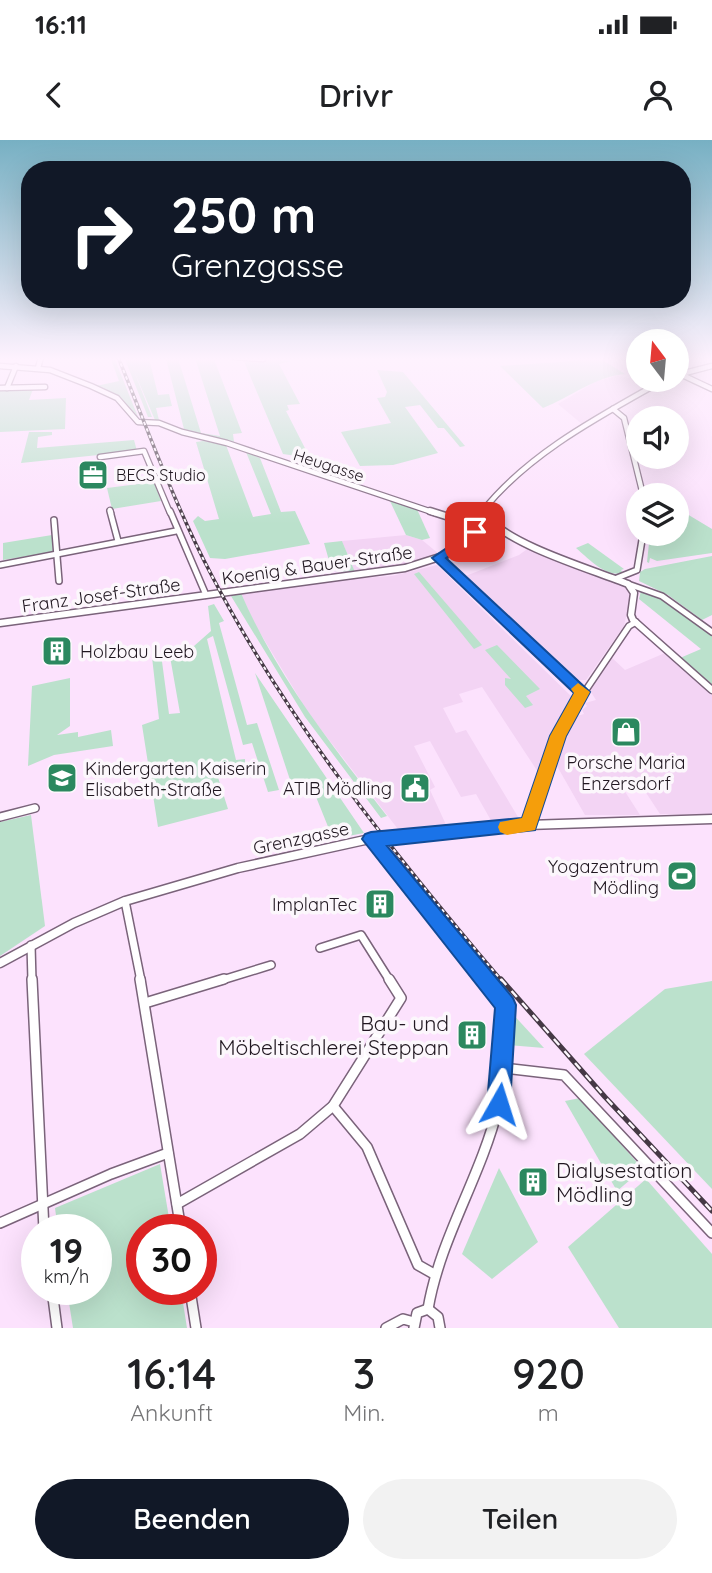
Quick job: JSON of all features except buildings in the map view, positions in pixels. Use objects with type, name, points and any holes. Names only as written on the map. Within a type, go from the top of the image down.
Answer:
[{"type":"street","name":"Heugasse","points":[[130,412],[138,422],[159,424],[227,443],[322,477],[473,522]]},
{"type":"street","name":"Koenig & Bauer-Straße","points":[[467,538],[473,522],[515,474],[608,412]]},
{"type":"street","points":[[617,412],[624,418],[640,483]]},
{"type":"street","points":[[100,457],[144,452],[147,454],[176,531],[206,595]]},
{"type":"street","points":[[486,508],[486,518],[491,526],[537,548],[666,597],[712,632]]},
{"type":"street","points":[[110,510],[118,541]]},
{"type":"street","points":[[481,530],[473,522],[486,518]]},
{"type":"street","points":[[54,520],[59,580]]},
{"type":"street","name":"Koenig & Bauer-Straße","points":[[206,595],[390,571],[439,558],[467,538],[491,526]]},
{"type":"street","points":[[0,565],[176,531]]},
{"type":"street","points":[[617,578],[637,570],[640,546]]},
{"type":"street","points":[[439,558],[582,692]]},
{"type":"street","points":[[628,584],[634,593],[631,615],[636,622],[712,690]]},
{"type":"street","name":"Franz Josef-Straße","points":[[0,623],[206,595]]},
{"type":"street","points":[[528,825],[558,736],[596,671],[629,626],[636,622]]},
{"type":"street","points":[[0,817],[35,808]]},
{"type":"street","name":"Grenzgasse","points":[[0,963],[31,945],[125,901],[237,868],[371,839],[528,825],[712,820]]},
{"type":"street","points":[[371,839],[506,1005],[499,1104],[488,1141],[435,1274],[428,1309]]},
{"type":"street","points":[[125,901],[145,1003],[178,1214]]},
{"type":"street","points":[[177,1205],[300,1134],[333,1106],[401,998],[361,935],[320,948]]},
{"type":"street","points":[[31,945],[42,1214]]},
{"type":"street","points":[[145,1003],[271,965]]},
{"type":"street","points":[[503,1068],[564,1075],[712,1233]]},
{"type":"street","points":[[333,1106],[367,1147],[418,1265],[435,1274]]},
{"type":"street","points":[[0,1223],[169,1153]]},
{"type":"street","points":[[54,1305],[57,1328]]},
{"type":"street","points":[[192,1305],[196,1328]]},
{"type":"street","points":[[386,1328],[403,1319],[414,1325],[417,1313],[428,1309]]},
{"type":"street","points":[[428,1309],[438,1317],[440,1328]]},
{"type":"shaded area","points":[[568,412],[604,412],[583,425]]},
{"type":"shaded area","points":[[406,535],[422,540],[439,554],[422,561],[355,572],[342,541]]},
{"type":"shaded area","points":[[530,547],[630,591],[624,626],[586,680],[573,680],[463,577],[519,555]]},
{"type":"shaded area","points":[[437,565],[573,698],[552,733],[538,772],[482,687],[459,694],[463,702],[443,708],[456,733],[466,730],[521,822],[493,824],[476,794],[461,797],[430,741],[414,746],[435,787],[430,790],[448,829],[401,833],[309,714],[253,621],[241,593],[335,580],[392,576]]},
{"type":"shaded area","name":"Porsche Maria Enzersdorf","points":[[665,653],[712,695],[712,815],[660,814],[641,785],[624,790],[640,815],[585,815],[553,759],[570,718],[584,714],[582,710],[587,706],[585,703],[596,700],[589,689],[611,657],[625,670]]},
{"type":"green space","points":[[0,412],[66,412],[65,429],[0,432]]},
{"type":"green space","points":[[152,412],[157,412],[159,420],[155,420]]},
{"type":"green space","points":[[180,412],[195,412],[201,433],[220,436],[212,412],[234,412],[242,433],[233,434],[234,442],[184,429]]},
{"type":"green space","points":[[265,412],[287,412],[310,458],[283,454]]},
{"type":"green space","points":[[385,412],[409,412],[438,453],[393,465],[360,466],[341,432],[391,423]]},
{"type":"green space","points":[[426,412],[437,412],[465,446],[460,447],[444,428],[438,428]]},
{"type":"green space","points":[[29,432],[52,432],[52,435],[38,437],[37,448],[134,440],[137,451],[21,463]]},
{"type":"green space","points":[[196,442],[226,445],[253,517],[271,514],[246,452],[260,458],[281,512],[295,511],[310,544],[225,559],[210,558],[193,521],[198,516],[205,521],[219,519]]},
{"type":"green space","points":[[154,482],[161,501],[112,509],[107,488]]},
{"type":"green space","points":[[389,499],[416,507],[430,538],[422,540],[406,535]]},
{"type":"green space","points":[[689,515],[712,529],[712,553],[657,561],[650,558],[649,563],[649,546],[689,546]]},
{"type":"green space","points":[[52,535],[53,552],[3,560],[3,543]]},
{"type":"green space","points":[[342,541],[355,572],[332,571],[324,543]]},
{"type":"green space","points":[[588,543],[624,569],[621,570],[623,573],[604,570],[576,548]]},
{"type":"green space","points":[[712,556],[712,615],[702,620],[668,595],[639,581],[640,572],[645,569]]},
{"type":"green space","points":[[419,572],[482,645],[474,649],[414,574]]},
{"type":"green space","points":[[641,591],[664,598],[712,635],[712,687],[680,658],[701,649],[639,599]]},
{"type":"green space","points":[[241,593],[271,653],[306,709],[387,816],[381,818],[305,717],[231,596]]},
{"type":"green space","points":[[214,604],[224,621],[219,623],[247,725],[257,723],[279,790],[268,792],[252,743],[243,745],[213,636],[207,639],[236,760],[245,759],[245,764],[216,771],[228,809],[158,827],[142,725],[159,719],[152,657],[161,654],[169,714],[180,713],[169,651],[194,646],[211,631],[208,606]]},
{"type":"green space","points":[[497,645],[540,689],[526,696],[533,705],[525,708],[505,685],[505,678],[511,679],[485,650]]},
{"type":"green space","points":[[255,673],[364,833],[333,839],[310,782],[292,786]]},
{"type":"green space","points":[[70,678],[70,726],[57,735],[78,732],[78,737],[111,730],[113,746],[54,755],[28,766],[32,686]]},
{"type":"green space","points":[[31,815],[45,926],[0,956],[0,822]]},
{"type":"green space","points":[[712,981],[712,1189],[584,1054],[665,989]]},
{"type":"green space","points":[[509,1010],[544,1048],[508,1045]]},
{"type":"green space","points":[[580,1098],[643,1169],[617,1191],[565,1101]]},
{"type":"green space","points":[[160,1164],[168,1214],[126,1214],[126,1305],[183,1305],[187,1328],[73,1328],[69,1305],[112,1305],[112,1214],[56,1214],[55,1208]]},
{"type":"green space","points":[[499,1168],[538,1242],[492,1279],[462,1254]]},
{"type":"green space","points":[[646,1179],[712,1254],[712,1328],[619,1328],[568,1247]]},
{"type":"railway","points":[[140,412],[174,495],[212,576],[275,684],[309,736],[384,837],[502,981]]},
{"type":"railway","points":[[501,979],[605,1097],[712,1211]]},
{"type":"slow traffic","points":[[507,827],[528,825],[558,736],[582,692],[578,689]]},
{"type":"place","name":"BECS Studio","points":[[93,475]]},
{"type":"place","name":"Holzbau Leeb","points":[[57,651]]},
{"type":"place","name":"Porsche Maria Enzersdorf","points":[[626,732]]},
{"type":"place","name":"Kindergarten Kaiserin Elisabeth-Straße","points":[[62,778]]},
{"type":"place","name":"ATIB Mödling","points":[[415,788]]},
{"type":"place","name":"Yogazentrum Mödling","points":[[682,876]]},
{"type":"place","name":"ImplanTec","points":[[380,904]]},
{"type":"place","name":"Bau- und Möbeltischlerei Steppan","points":[[472,1035]]},
{"type":"place","name":"Dialysestation Mödling","points":[[533,1182]]},
{"type":"route","points":[[475,532],[439,558],[582,692],[558,736],[528,825],[371,839],[506,1005],[499,1104]]}]
